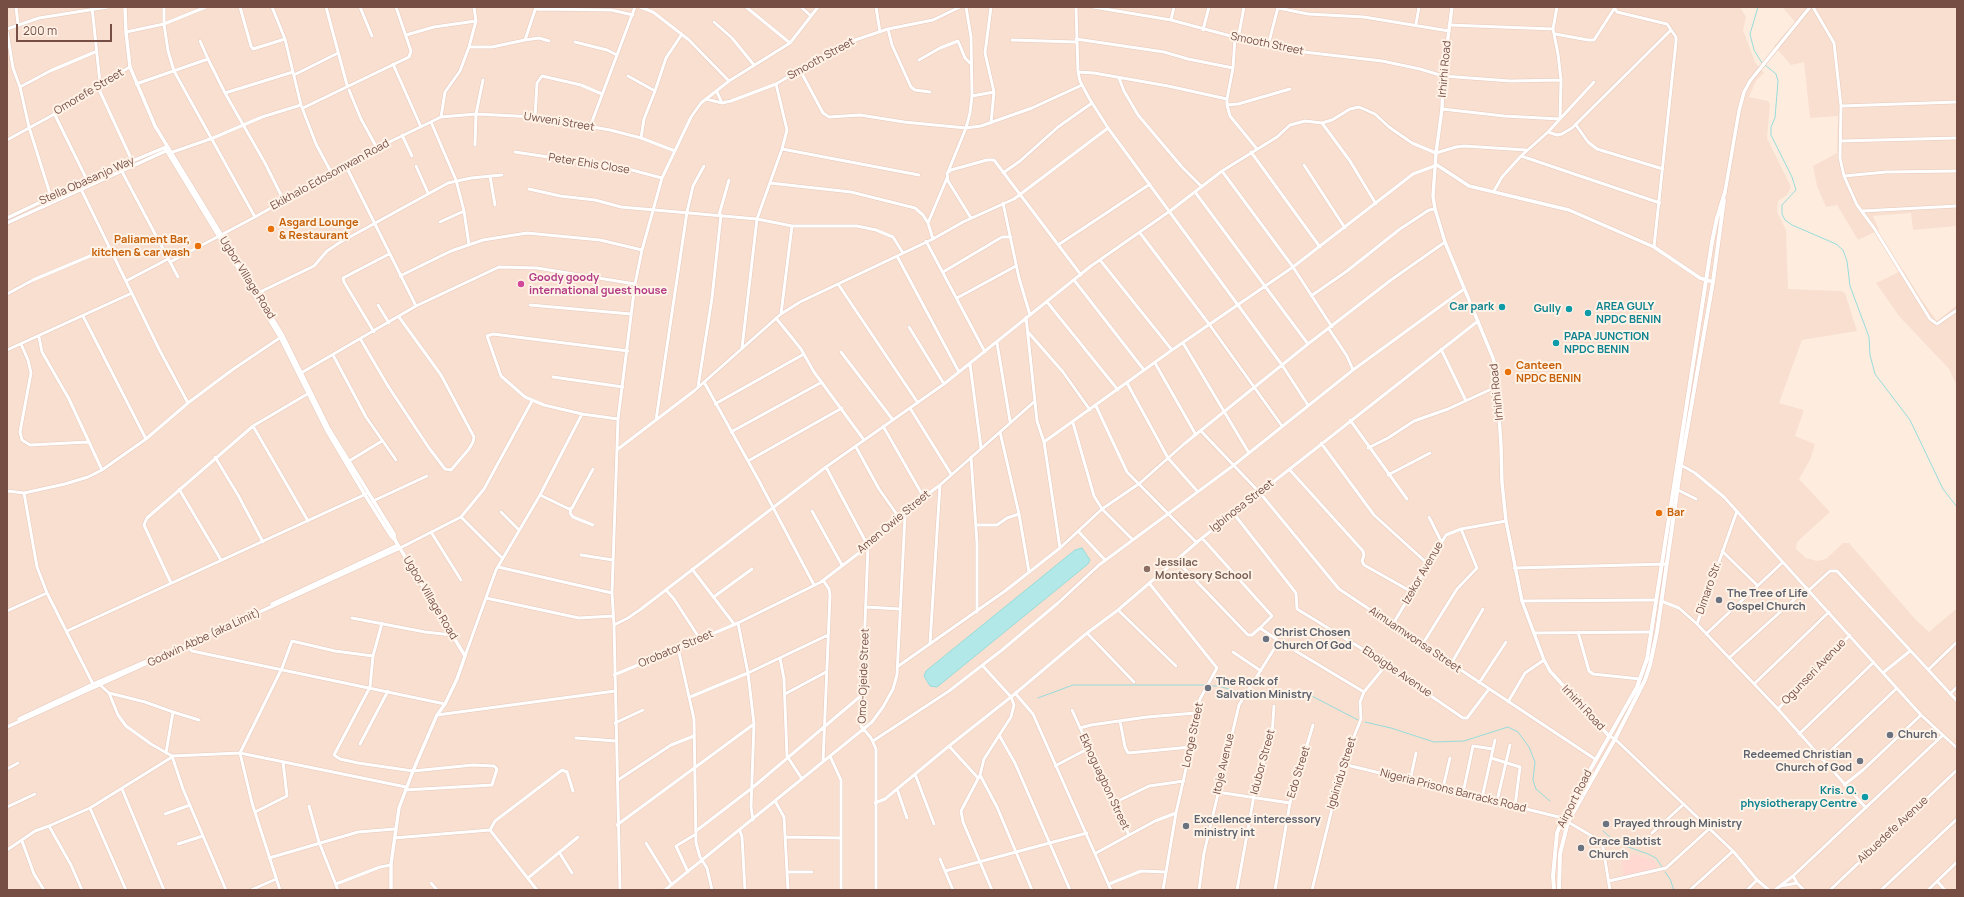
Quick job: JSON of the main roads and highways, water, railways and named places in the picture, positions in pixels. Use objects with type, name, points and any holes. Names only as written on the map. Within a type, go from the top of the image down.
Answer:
[{"type":"main road","points":[[1725,192],[1713,282],[1664,564],[1717,218],[1725,192]]},
{"type":"main road","name":"Airport Road","points":[[1554,890],[1553,876],[1557,833],[1563,818],[1640,679],[1647,659],[1656,600],[1664,564]]},
{"type":"main road","name":"Airport Road","points":[[1559,890],[1560,854],[1568,822],[1615,739],[1645,680],[1650,665],[1662,601],[1664,564]]},
{"type":"water","points":[[1082,548],[1090,560],[1088,564],[937,687],[930,686],[924,676],[926,671],[1075,550]]},
{"type":"waterway","points":[[1758,7],[1750,34],[1754,50],[1762,63]]},
{"type":"waterway","points":[[1765,65],[1776,74],[1778,81],[1775,118],[1771,127],[1771,135],[1792,177],[1796,190],[1782,205],[1782,214],[1785,220],[1792,225],[1836,244],[1843,250],[1847,261],[1850,286],[1869,337],[1870,355],[1875,374],[1910,420],[1943,489],[1957,507]]},
{"type":"waterway","points":[[1038,698],[1073,685],[1204,685]]},
{"type":"waterway","points":[[1210,686],[1218,686],[1244,693]]},
{"type":"waterway","points":[[1249,695],[1265,699],[1279,698],[1291,693],[1306,693],[1358,720]]},
{"type":"waterway","points":[[1365,722],[1391,728],[1434,742],[1464,741],[1508,727],[1518,732],[1529,747],[1535,762],[1533,780],[1536,789],[1550,801]]},
{"type":"waterway","points":[[1603,831],[1617,843],[1656,858],[1662,867]]},
{"type":"waterway","points":[[1665,872],[1670,879],[1674,890]]},
{"type":"place","name":"Asgard Lounge & Restaurant","points":[[271,229]]},
{"type":"place","name":"Paliament Bar, kitchen & car wash","points":[[198,246]]},
{"type":"place","name":"Goody goody international guest house","points":[[521,284]]},
{"type":"place","name":"Car park","points":[[1502,307]]},
{"type":"place","name":"Gully","points":[[1569,309]]},
{"type":"place","name":"AREA GULY NPDC BENIN","points":[[1588,313]]},
{"type":"place","name":"PAPA JUNCTION NPDC BENIN","points":[[1556,343]]},
{"type":"place","name":"Canteen NPDC BENIN","points":[[1508,372]]},
{"type":"place","name":"Bar","points":[[1659,513]]},
{"type":"place","name":"Jessilac Montesory School","points":[[1147,569]]},
{"type":"place","name":"The Tree of Life Gospel Church","points":[[1719,600]]},
{"type":"place","name":"Christ Chosen Church Of God","points":[[1266,639]]},
{"type":"place","name":"The Rock of Salvation Ministry","points":[[1208,688]]},
{"type":"place","name":"Church","points":[[1890,735]]},
{"type":"place","name":"Redeemed Christian Church of God","points":[[1860,761]]},
{"type":"place","name":"Kris. O. physiotherapy Centre","points":[[1865,797]]},
{"type":"place","name":"Prayed through Ministry","points":[[1606,824]]},
{"type":"place","name":"Excellence intercessory ministry int","points":[[1186,826]]},
{"type":"place","name":"Grace Babtist Church","points":[[1581,848]]}]
